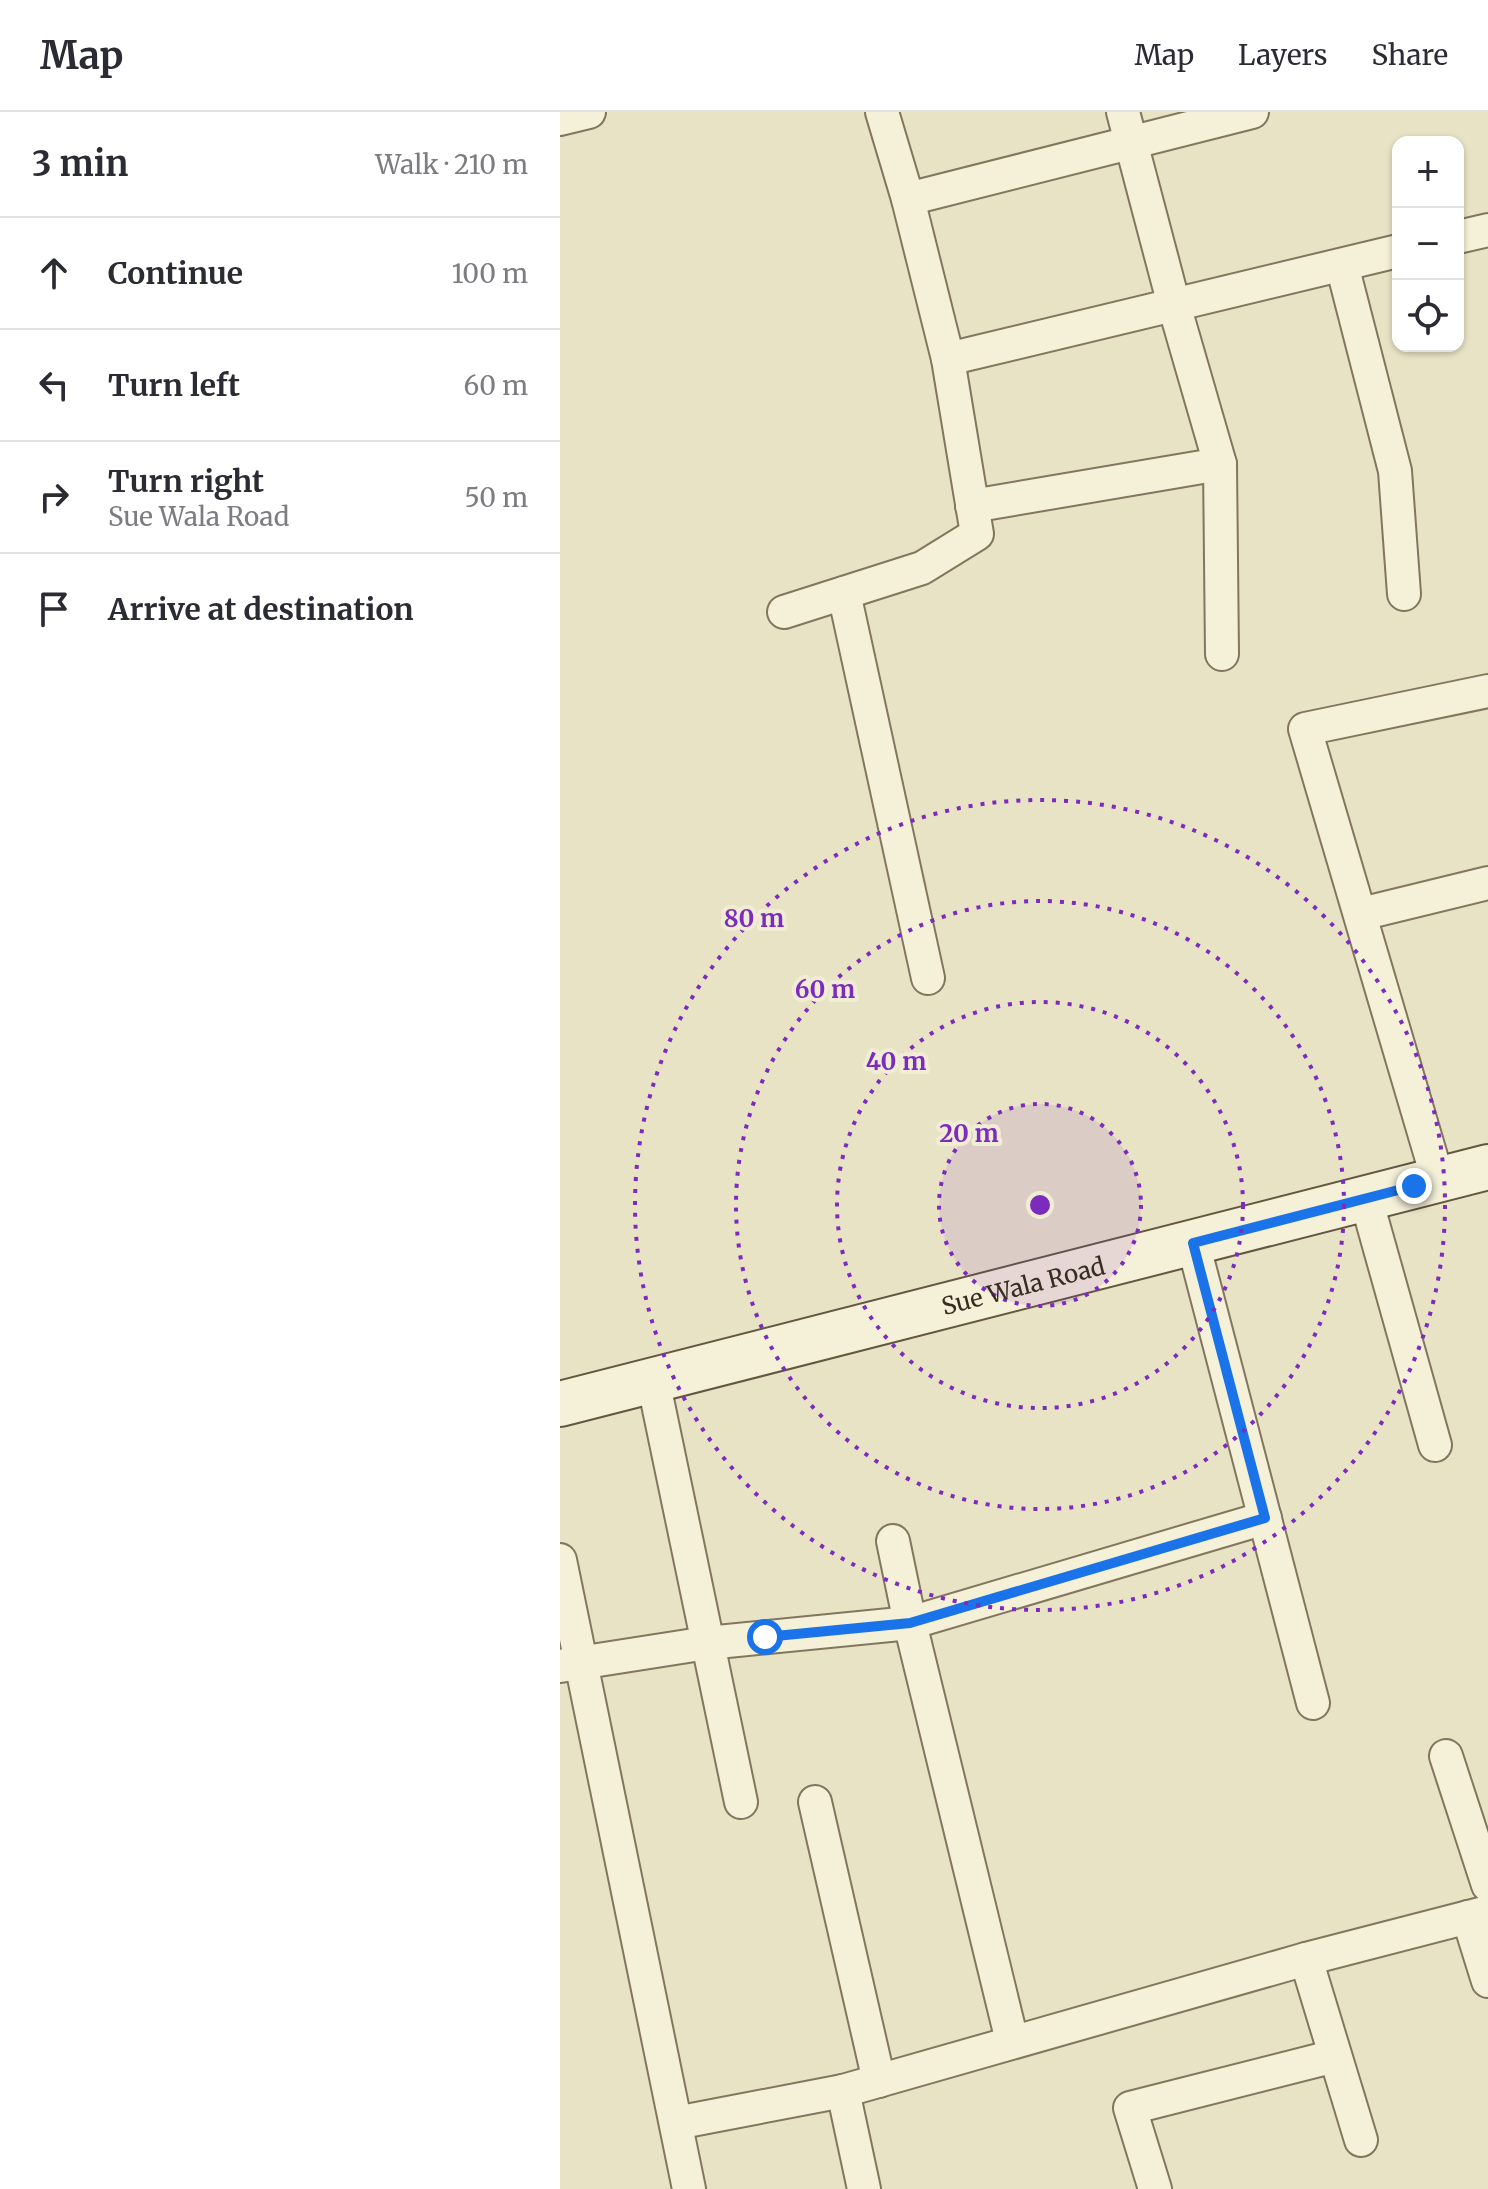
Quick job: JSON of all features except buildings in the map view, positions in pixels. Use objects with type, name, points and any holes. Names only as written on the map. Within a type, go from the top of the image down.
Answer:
[{"type":"street","points":[[560,119],[589,112]]},
{"type":"street","points":[[784,612],[922,568],[977,534],[948,359],[908,199],[882,112]]},
{"type":"street","points":[[908,199],[1127,127],[1252,112]]},
{"type":"street","points":[[1127,127],[1220,464],[1222,654]]},
{"type":"street","points":[[1464,236],[1488,230]]},
{"type":"street","points":[[948,359],[1392,252]]},
{"type":"street","points":[[1342,265],[1395,471],[1404,594]]},
{"type":"street","points":[[972,506],[1220,464]]},
{"type":"street","points":[[844,593],[928,978]]},
{"type":"street","points":[[1438,1180],[1305,729],[1488,691]]},
{"type":"street","points":[[1361,914],[1488,883]]},
{"type":"street","name":"Sue Wala Road","points":[[560,1404],[1488,1167]]},
{"type":"street","points":[[1366,1199],[1435,1445]]},
{"type":"street","points":[[1193,1243],[1313,1703]]},
{"type":"street","points":[[653,1380],[741,1802]]},
{"type":"street","points":[[571,1664],[707,1643],[910,1623],[1265,1518]]},
{"type":"street","points":[[893,1541],[910,1623],[1012,2041]]},
{"type":"street","points":[[560,1560],[571,1664],[689,2189]]},
{"type":"street","points":[[1446,1756],[1488,1885]]},
{"type":"street","points":[[815,1802],[879,2081]]},
{"type":"street","points":[[676,2123],[843,2091],[1306,1959],[1478,1914],[1488,1981]]},
{"type":"street","points":[[1306,1959],[1361,2140]]},
{"type":"street","points":[[1155,2189],[1130,2108],[1335,2056]]},
{"type":"street","points":[[843,2091],[864,2189]]},
{"type":"route","points":[[765,1637],[910,1623],[1265,1518],[1193,1243],[1414,1186]]}]
